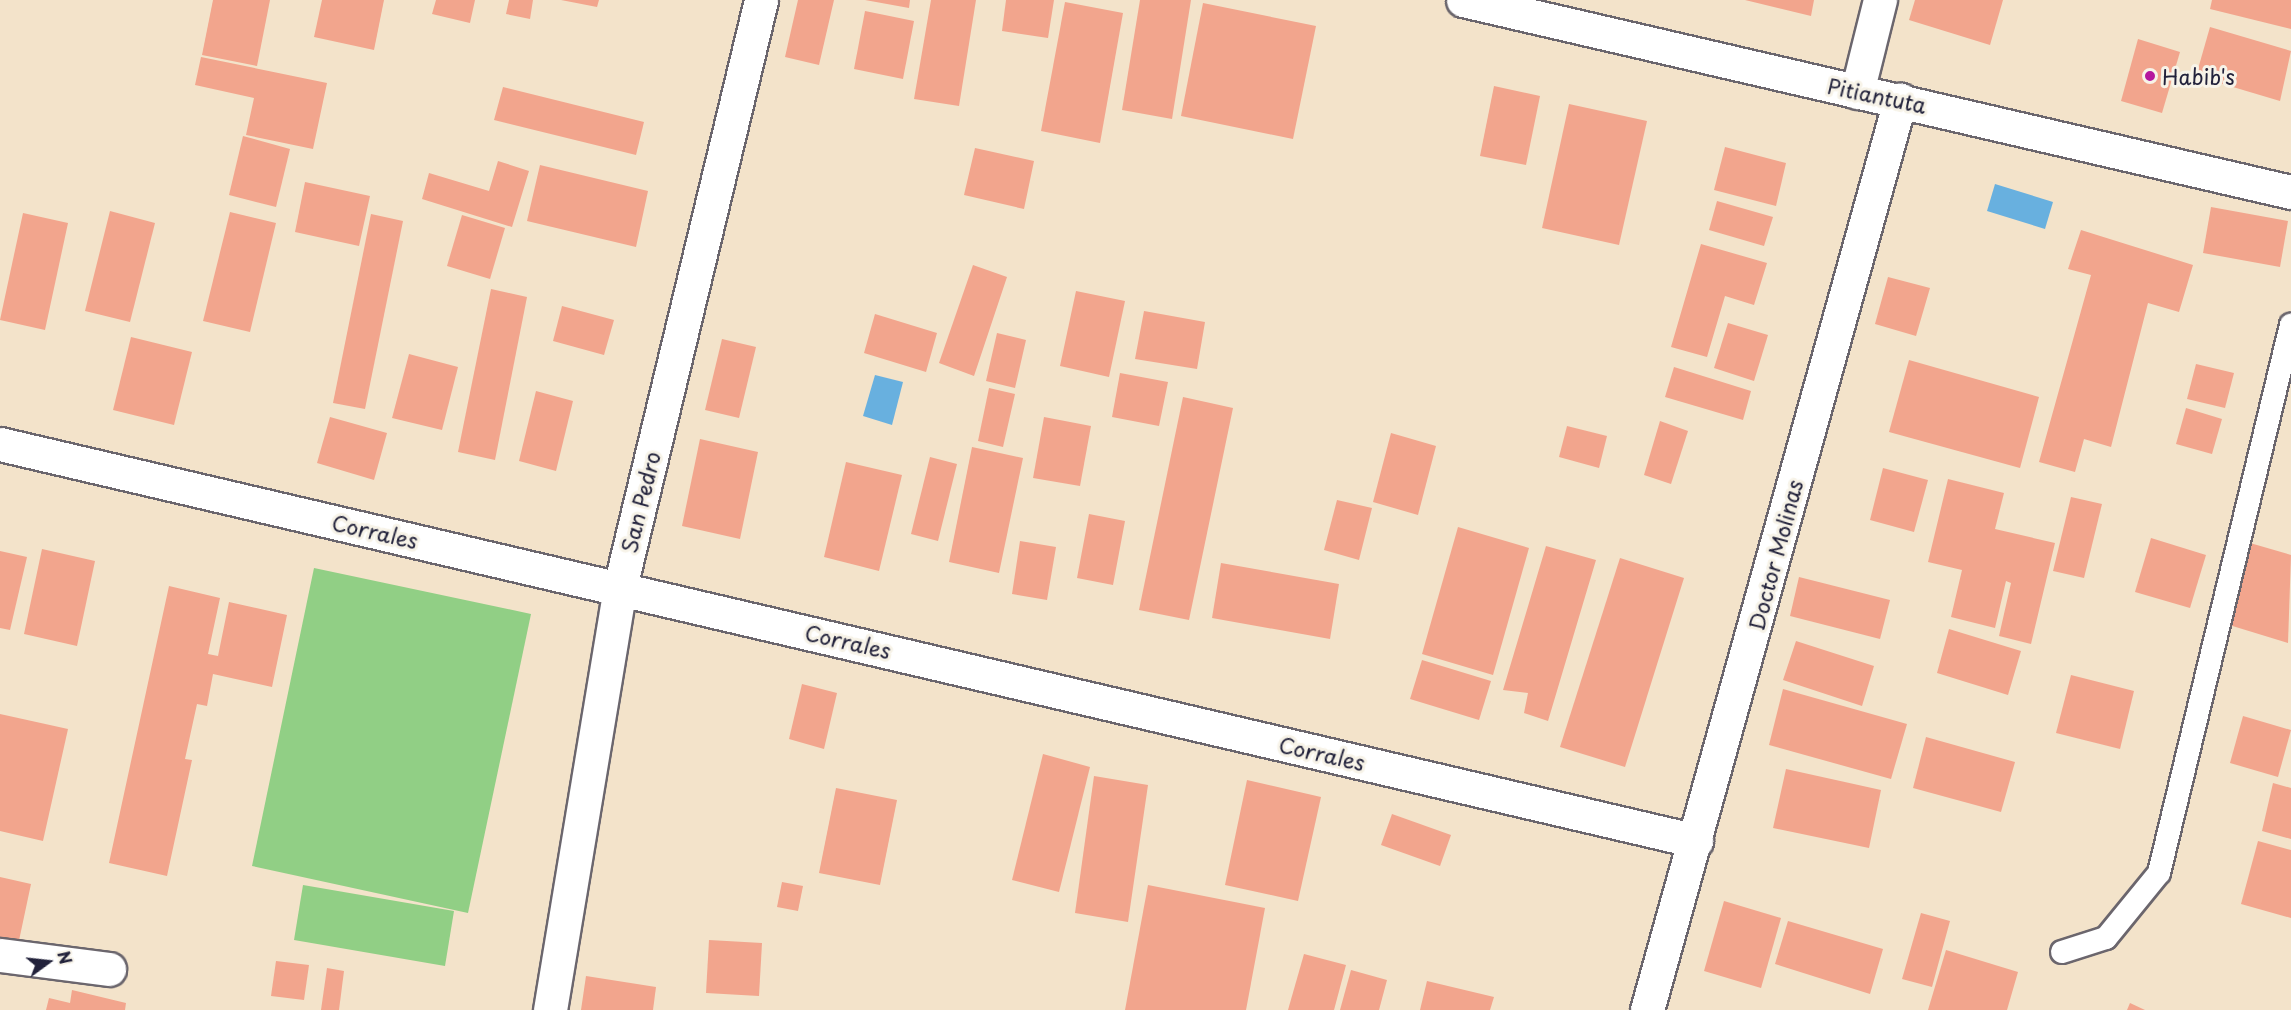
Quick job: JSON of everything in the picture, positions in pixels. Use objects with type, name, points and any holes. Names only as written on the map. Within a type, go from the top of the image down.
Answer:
[{"type":"street","name":"San Pedro","points":[[550,1010],[620,588],[761,0]]},
{"type":"street","name":"Pitiantuta","points":[[1463,0],[2291,192]]},
{"type":"street","points":[[1857,92],[1880,0]]},
{"type":"street","name":"Doctor Molinas","points":[[1647,1010],[1696,841],[1900,100]]},
{"type":"street","name":"Corrales","points":[[0,444],[1696,841]]},
{"type":"street","points":[[0,955],[109,969]]},
{"type":"lane","points":[[2062,952],[2106,938],[2159,873],[2291,325]]},
{"type":"green space","points":[[314,568],[531,614],[468,913],[252,866]]},
{"type":"green space","points":[[303,885],[454,911],[445,966],[294,940]]},
{"type":"water","points":[[1995,184],[2053,202],[2045,229],[1987,211]]},
{"type":"water","points":[[875,375],[903,382],[892,425],[863,416]]},
{"type":"building","points":[[213,0],[270,0],[257,66],[202,55]]},
{"type":"building","points":[[322,0],[384,0],[374,50],[314,37]]},
{"type":"building","points":[[436,0],[475,0],[470,23],[432,14]]},
{"type":"building","points":[[509,0],[533,0],[530,19],[506,14]]},
{"type":"building","points":[[561,0],[599,0],[597,7]]},
{"type":"building","points":[[798,0],[834,0],[819,65],[785,57]]},
{"type":"building","points":[[865,0],[910,0],[909,8]]},
{"type":"building","points":[[931,0],[976,0],[959,106],[914,99]]},
{"type":"building","points":[[1006,0],[1054,0],[1048,38],[1002,31]]},
{"type":"building","points":[[1140,0],[1191,0],[1172,119],[1122,110]]},
{"type":"building","points":[[1745,0],[1814,0],[1811,16]]},
{"type":"building","points":[[1915,0],[2003,0],[1990,45],[1909,20]]},
{"type":"building","points":[[2212,0],[2291,0],[2291,29],[2210,9]]},
{"type":"building","points":[[1065,2],[1123,13],[1100,143],[1041,131]]},
{"type":"building","points":[[1203,3],[1316,26],[1293,139],[1181,116]]},
{"type":"building","points":[[865,11],[914,21],[903,79],[854,69]]},
{"type":"building","points":[[2210,27],[2291,51],[2280,101],[2196,76]]},
{"type":"building","name":"Habib's","points":[[2138,39],[2180,52],[2162,113],[2121,101]]},
{"type":"building","points":[[201,57],[327,83],[313,149],[246,135],[254,98],[195,85]]},
{"type":"building","points":[[1494,86],[1540,96],[1526,165],[1480,156]]},
{"type":"building","points":[[503,87],[644,122],[636,155],[494,120]]},
{"type":"building","points":[[1569,104],[1647,121],[1619,245],[1542,228]]},
{"type":"building","points":[[243,136],[290,149],[276,207],[229,195]]},
{"type":"building","points":[[1725,147],[1786,163],[1776,206],[1714,190]]},
{"type":"building","points":[[975,148],[1034,161],[1024,209],[964,195]]},
{"type":"building","points":[[498,161],[529,171],[512,227],[422,199],[429,173],[489,191]]},
{"type":"building","points":[[540,165],[648,191],[636,247],[527,221]]},
{"type":"building","points":[[305,182],[370,196],[359,246],[295,232]]},
{"type":"building","points":[[1717,201],[1773,217],[1764,246],[1709,230]]},
{"type":"building","points":[[2211,207],[2288,221],[2280,267],[2203,253]]},
{"type":"building","points":[[110,211],[155,223],[130,322],[85,311]]},
{"type":"building","points":[[230,212],[276,223],[250,332],[203,321]]},
{"type":"building","points":[[23,213],[68,223],[45,330],[0,320]]},
{"type":"building","points":[[371,214],[403,221],[365,409],[333,403]]},
{"type":"building","points":[[462,215],[505,228],[490,279],[447,266]]},
{"type":"building","points":[[2081,230],[2193,265],[2179,312],[2148,303],[2111,447],[2084,439],[2075,472],[2039,462],[2091,275],[2068,269]]},
{"type":"building","points":[[1701,244],[1767,263],[1754,305],[1725,296],[1707,357],[1671,347]]},
{"type":"building","points":[[973,265],[1007,277],[974,376],[939,363]]},
{"type":"building","points":[[1888,277],[1930,288],[1916,336],[1875,324]]},
{"type":"building","points":[[491,289],[527,297],[495,460],[458,452]]},
{"type":"building","points":[[1076,291],[1125,301],[1109,377],[1060,366]]},
{"type":"building","points":[[562,306],[614,320],[604,355],[553,341]]},
{"type":"building","points":[[1144,311],[1205,322],[1197,369],[1135,359]]},
{"type":"building","points":[[875,314],[937,333],[926,372],[864,353]]},
{"type":"building","points":[[1728,323],[1768,335],[1754,381],[1714,368]]},
{"type":"building","points":[[997,333],[1026,340],[1015,388],[986,381]]},
{"type":"building","points":[[131,337],[192,352],[174,425],[113,410]]},
{"type":"building","points":[[722,339],[756,347],[739,418],[705,410]]},
{"type":"building","points":[[409,354],[458,367],[442,430],[392,418]]},
{"type":"building","points":[[1909,360],[2039,397],[2020,468],[1889,432]]},
{"type":"building","points":[[2196,364],[2234,373],[2225,408],[2187,399]]},
{"type":"building","points":[[1674,367],[1751,391],[1743,420],[1665,397]]},
{"type":"building","points":[[1120,373],[1168,382],[1159,426],[1112,417]]},
{"type":"building","points":[[989,388],[1015,394],[1003,447],[978,441]]},
{"type":"building","points":[[536,391],[573,401],[556,471],[519,461]]},
{"type":"building","points":[[1183,397],[1233,408],[1189,620],[1139,610]]},
{"type":"building","points":[[2186,408],[2222,419],[2212,454],[2176,444]]},
{"type":"building","points":[[330,417],[387,433],[374,480],[317,463]]},
{"type":"building","points":[[1044,417],[1091,426],[1080,486],[1033,478]]},
{"type":"building","points":[[1660,421],[1688,431],[1671,484],[1644,475]]},
{"type":"building","points":[[1567,426],[1607,436],[1599,468],[1559,457]]},
{"type":"building","points":[[1391,433],[1436,446],[1418,515],[1373,502]]},
{"type":"building","points":[[700,439],[758,452],[740,539],[682,526]]},
{"type":"building","points":[[972,447],[1023,458],[999,573],[949,562]]},
{"type":"building","points":[[930,457],[957,464],[938,541],[911,534]]},
{"type":"building","points":[[846,462],[902,475],[879,571],[824,557]]},
{"type":"building","points":[[1883,468],[1928,480],[1914,532],[1870,520]]},
{"type":"building","points":[[1948,479],[2004,493],[1995,529],[2055,543],[2031,644],[1999,636],[2011,583],[2006,581],[1995,628],[1951,617],[1962,570],[1928,562]]},
{"type":"building","points":[[2071,497],[2102,504],[2084,578],[2053,571]]},
{"type":"building","points":[[1337,500],[1372,508],[1359,560],[1324,550]]},
{"type":"building","points":[[1089,514],[1125,521],[1113,585],[1077,578]]},
{"type":"building","points":[[1458,527],[1529,548],[1493,675],[1422,654]]},
{"type":"building","points":[[2151,538],[2206,555],[2190,608],[2135,592]]},
{"type":"building","points":[[1020,541],[1056,547],[1047,600],[1012,594]]},
{"type":"building","points":[[2250,543],[2291,555],[2288,643],[2226,624]]},
{"type":"building","points":[[1546,546],[1596,560],[1548,721],[1524,713],[1528,693],[1503,690]]},
{"type":"building","points":[[42,549],[95,561],[77,646],[24,634]]},
{"type":"building","points":[[0,551],[27,557],[10,630],[0,628]]},
{"type":"building","points":[[1620,558],[1684,578],[1625,767],[1560,747]]},
{"type":"building","points":[[1221,563],[1339,584],[1330,639],[1212,618]]},
{"type":"building","points":[[1799,577],[1890,600],[1880,639],[1790,616]]},
{"type":"building","points":[[169,586],[220,598],[208,654],[218,656],[229,602],[287,615],[272,687],[213,674],[207,706],[197,704],[185,759],[192,760],[167,876],[109,863]]},
{"type":"building","points":[[1949,629],[2021,651],[2008,695],[1937,673]]},
{"type":"building","points":[[1796,641],[1874,666],[1862,706],[1783,680]]},
{"type":"building","points":[[1422,660],[1491,681],[1479,720],[1410,699]]},
{"type":"building","points":[[2071,675],[2134,691],[2120,749],[2056,733]]},
{"type":"building","points":[[802,684],[837,693],[824,749],[789,739]]},
{"type":"building","points":[[1783,689],[1907,724],[1891,779],[1769,745]]},
{"type":"building","points":[[0,714],[68,729],[43,841],[0,831]]},
{"type":"building","points":[[2243,716],[2291,730],[2278,777],[2230,763]]},
{"type":"building","points":[[1926,737],[2015,762],[2001,812],[1913,788]]},
{"type":"building","points":[[1043,754],[1090,767],[1059,892],[1012,880]]},
{"type":"building","points":[[1786,769],[1881,790],[1869,848],[1773,828]]},
{"type":"building","points":[[1094,776],[1148,785],[1128,922],[1075,913]]},
{"type":"building","points":[[1247,780],[1321,797],[1298,901],[1225,885]]},
{"type":"building","points":[[2273,783],[2291,788],[2291,839],[2262,831]]},
{"type":"building","points":[[836,788],[897,800],[880,885],[819,873]]},
{"type":"building","points":[[1392,814],[1451,835],[1440,866],[1381,845]]},
{"type":"building","points":[[2258,841],[2291,850],[2291,918],[2241,904]]},
{"type":"building","points":[[0,877],[31,884],[17,950],[0,947]]},
{"type":"building","points":[[782,882],[803,886],[798,911],[777,907]]},
{"type":"building","points":[[1148,885],[1265,908],[1246,1010],[1125,1010]]},
{"type":"building","points":[[1724,901],[1781,918],[1761,988],[1704,971]]},
{"type":"building","points":[[1921,913],[1950,921],[1932,987],[1902,979]]},
{"type":"building","points":[[1788,921],[1883,949],[1870,994],[1775,964]]},
{"type":"building","points":[[709,940],[762,943],[759,996],[706,993]]},
{"type":"building","points":[[1946,950],[2018,972],[2007,1010],[1928,1010]]},
{"type":"building","points":[[1304,954],[1346,965],[1334,1010],[1288,1010]]},
{"type":"building","points":[[276,961],[309,965],[304,1000],[271,996]]},
{"type":"building","points":[[327,968],[344,971],[339,1010],[321,1010]]},
{"type":"building","points":[[1351,970],[1387,980],[1379,1010],[1340,1010]]},
{"type":"building","points":[[586,976],[656,987],[653,1010],[581,1010]]},
{"type":"building","points":[[1427,981],[1494,997],[1490,1010],[1420,1010]]},
{"type":"building","points":[[72,990],[126,1003],[125,1010],[46,1010],[49,998],[70,1003]]},
{"type":"building","points":[[2130,1003],[2145,1010],[2127,1010]]},
{"type":"place","name":"Habib's","points":[[2150,76]]}]
